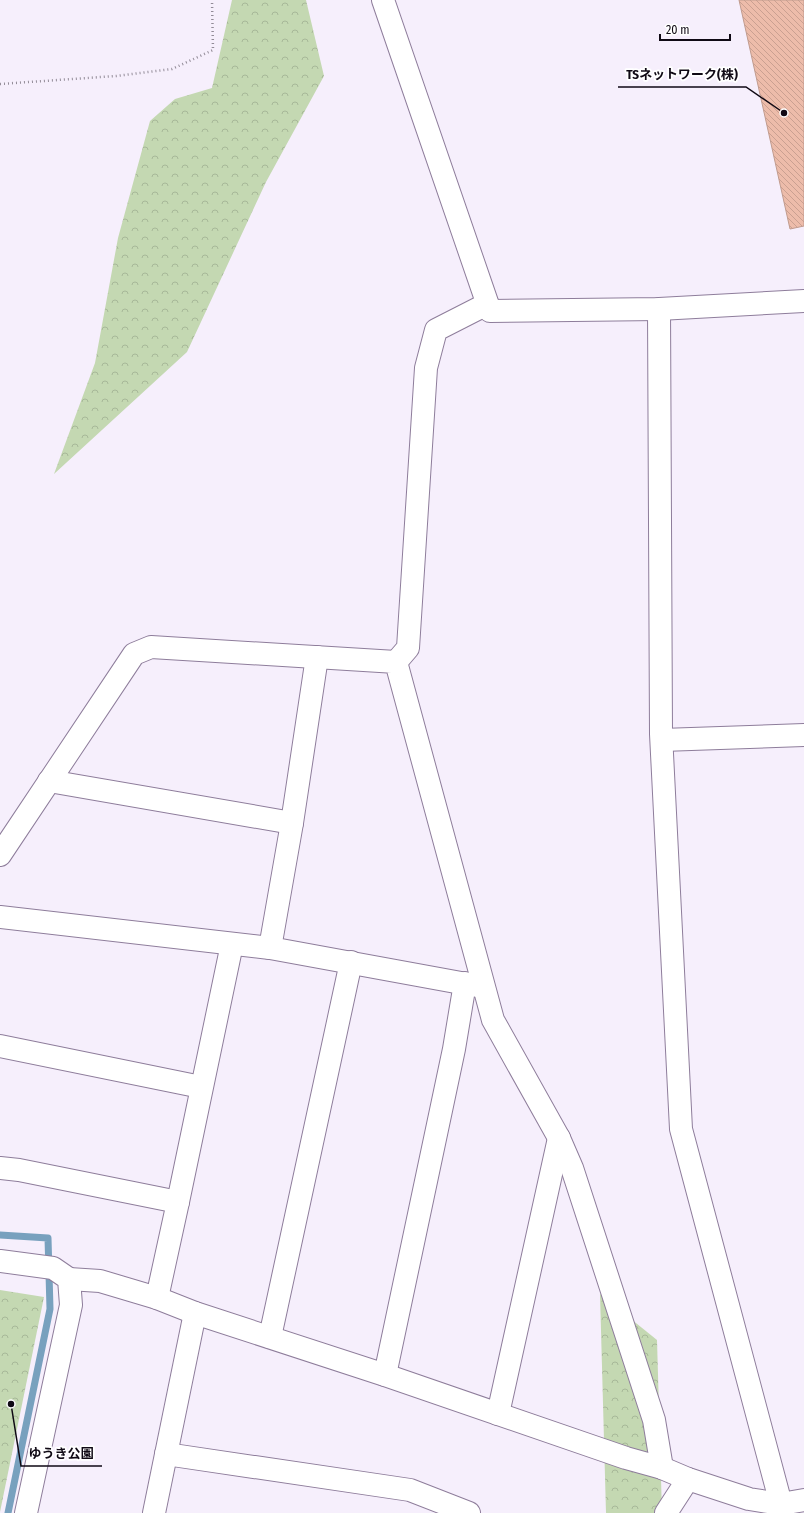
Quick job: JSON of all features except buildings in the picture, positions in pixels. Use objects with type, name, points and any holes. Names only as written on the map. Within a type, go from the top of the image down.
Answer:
[{"type":"street","points":[[383,0],[490,311],[659,309],[804,301]]},
{"type":"street","points":[[396,662],[408,648],[426,368],[436,330],[487,304]]},
{"type":"street","points":[[659,309],[662,740],[680,1129],[781,1504]]},
{"type":"street","points":[[0,855],[134,654],[151,647],[396,662]]},
{"type":"street","points":[[270,948],[292,823],[318,657]]},
{"type":"street","points":[[396,662],[474,985],[559,1138],[574,1176],[654,1420],[662,1468]]},
{"type":"street","points":[[662,740],[804,735]]},
{"type":"street","points":[[49,781],[292,823]]},
{"type":"street","points":[[0,917],[270,948],[474,985]]},
{"type":"street","points":[[156,1298],[178,1202],[232,944]]},
{"type":"street","points":[[270,1337],[351,962]]},
{"type":"street","points":[[385,1375],[454,1049],[474,985]]},
{"type":"street","points":[[0,1046],[201,1087]]},
{"type":"street","points":[[498,1414],[559,1138]]},
{"type":"street","points":[[0,1168],[19,1170],[178,1202]]},
{"type":"street","points":[[0,1261],[53,1268],[69,1279],[100,1280],[156,1298],[195,1313],[385,1375],[626,1458],[662,1468],[688,1479],[749,1499],[781,1504],[804,1500]]},
{"type":"street","points":[[26,1513],[71,1305],[69,1279]]},
{"type":"street","points":[[154,1513],[195,1313]]},
{"type":"street","points":[[166,1454],[410,1490],[468,1513]]},
{"type":"street","points":[[666,1513],[688,1479]]},
{"type":"path","points":[[0,84],[116,76],[172,68],[213,50],[212,0]]},
{"type":"green space","points":[[232,0],[306,0],[324,76],[266,182],[187,352],[54,474],[95,363],[118,238],[150,121],[175,99],[212,88]]},
{"type":"green space","points":[[0,1290],[44,1297],[0,1512]]},
{"type":"green space","points":[[600,1294],[657,1340],[662,1513],[606,1513]]},
{"type":"waterway","points":[[0,1235],[48,1238],[50,1309],[8,1513]]},
{"type":"place","name":"TSネットワーク(株)","points":[[784,113]]},
{"type":"place","name":"ゆうき公園","points":[[11,1404]]}]
